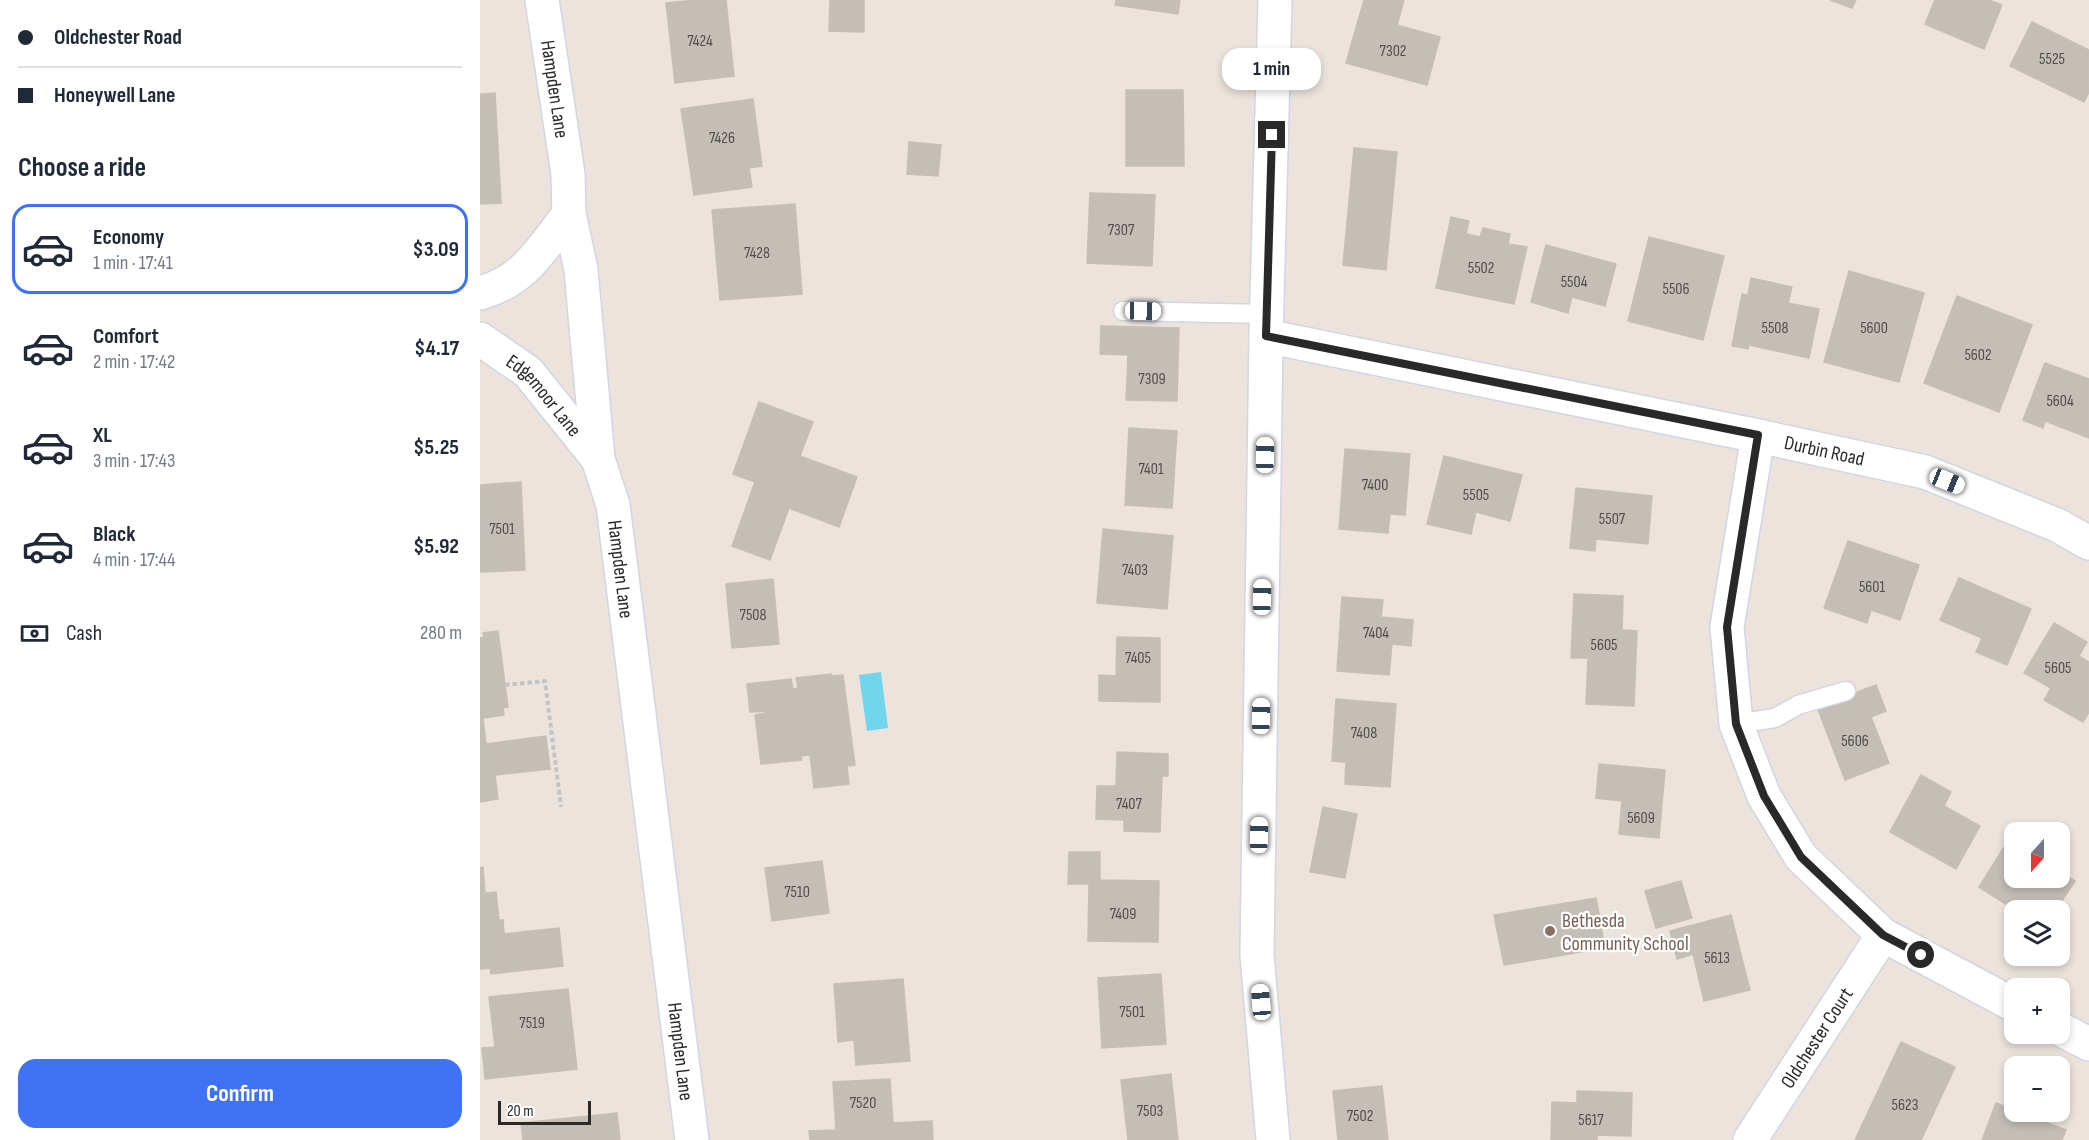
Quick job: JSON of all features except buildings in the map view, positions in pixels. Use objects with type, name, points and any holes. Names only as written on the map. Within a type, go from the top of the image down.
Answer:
[{"type":"street","name":"Hampden Lane","points":[[542,0],[568,174],[569,214],[581,270],[598,459],[613,505],[692,1140]]},
{"type":"street","points":[[1273,1140],[1257,956],[1267,325],[1275,0]]},
{"type":"street","points":[[480,293],[494,289],[524,271],[569,214]]},
{"type":"street","name":"Durbin Road","points":[[1267,325],[1925,472],[2057,525],[2089,543]]},
{"type":"street","name":"Edgemoor Lane","points":[[480,339],[528,372],[598,459]]},
{"type":"street","points":[[1758,435],[1727,627],[1736,724],[1764,796],[1801,857],[1883,935],[2004,1000]]},
{"type":"street","name":"Oldchester Court","points":[[1750,1140],[1883,935]]},
{"type":"street","points":[[2070,1034],[2089,1044]]},
{"type":"lane","points":[[1123,311],[1267,325]]},
{"type":"lane","points":[[1736,724],[1775,718],[1798,705],[1846,691]]},
{"type":"path","points":[[505,685],[545,681],[561,807]]},
{"type":"water","points":[[881,672],[888,728],[867,731],[859,675]]},
{"type":"place","name":"Bethesda Community School","points":[[1550,931]]},
{"type":"route","points":[[1272,135],[1266,336],[1758,435],[1727,627],[1736,724],[1764,796],[1801,857],[1883,935],[1921,955]]}]
